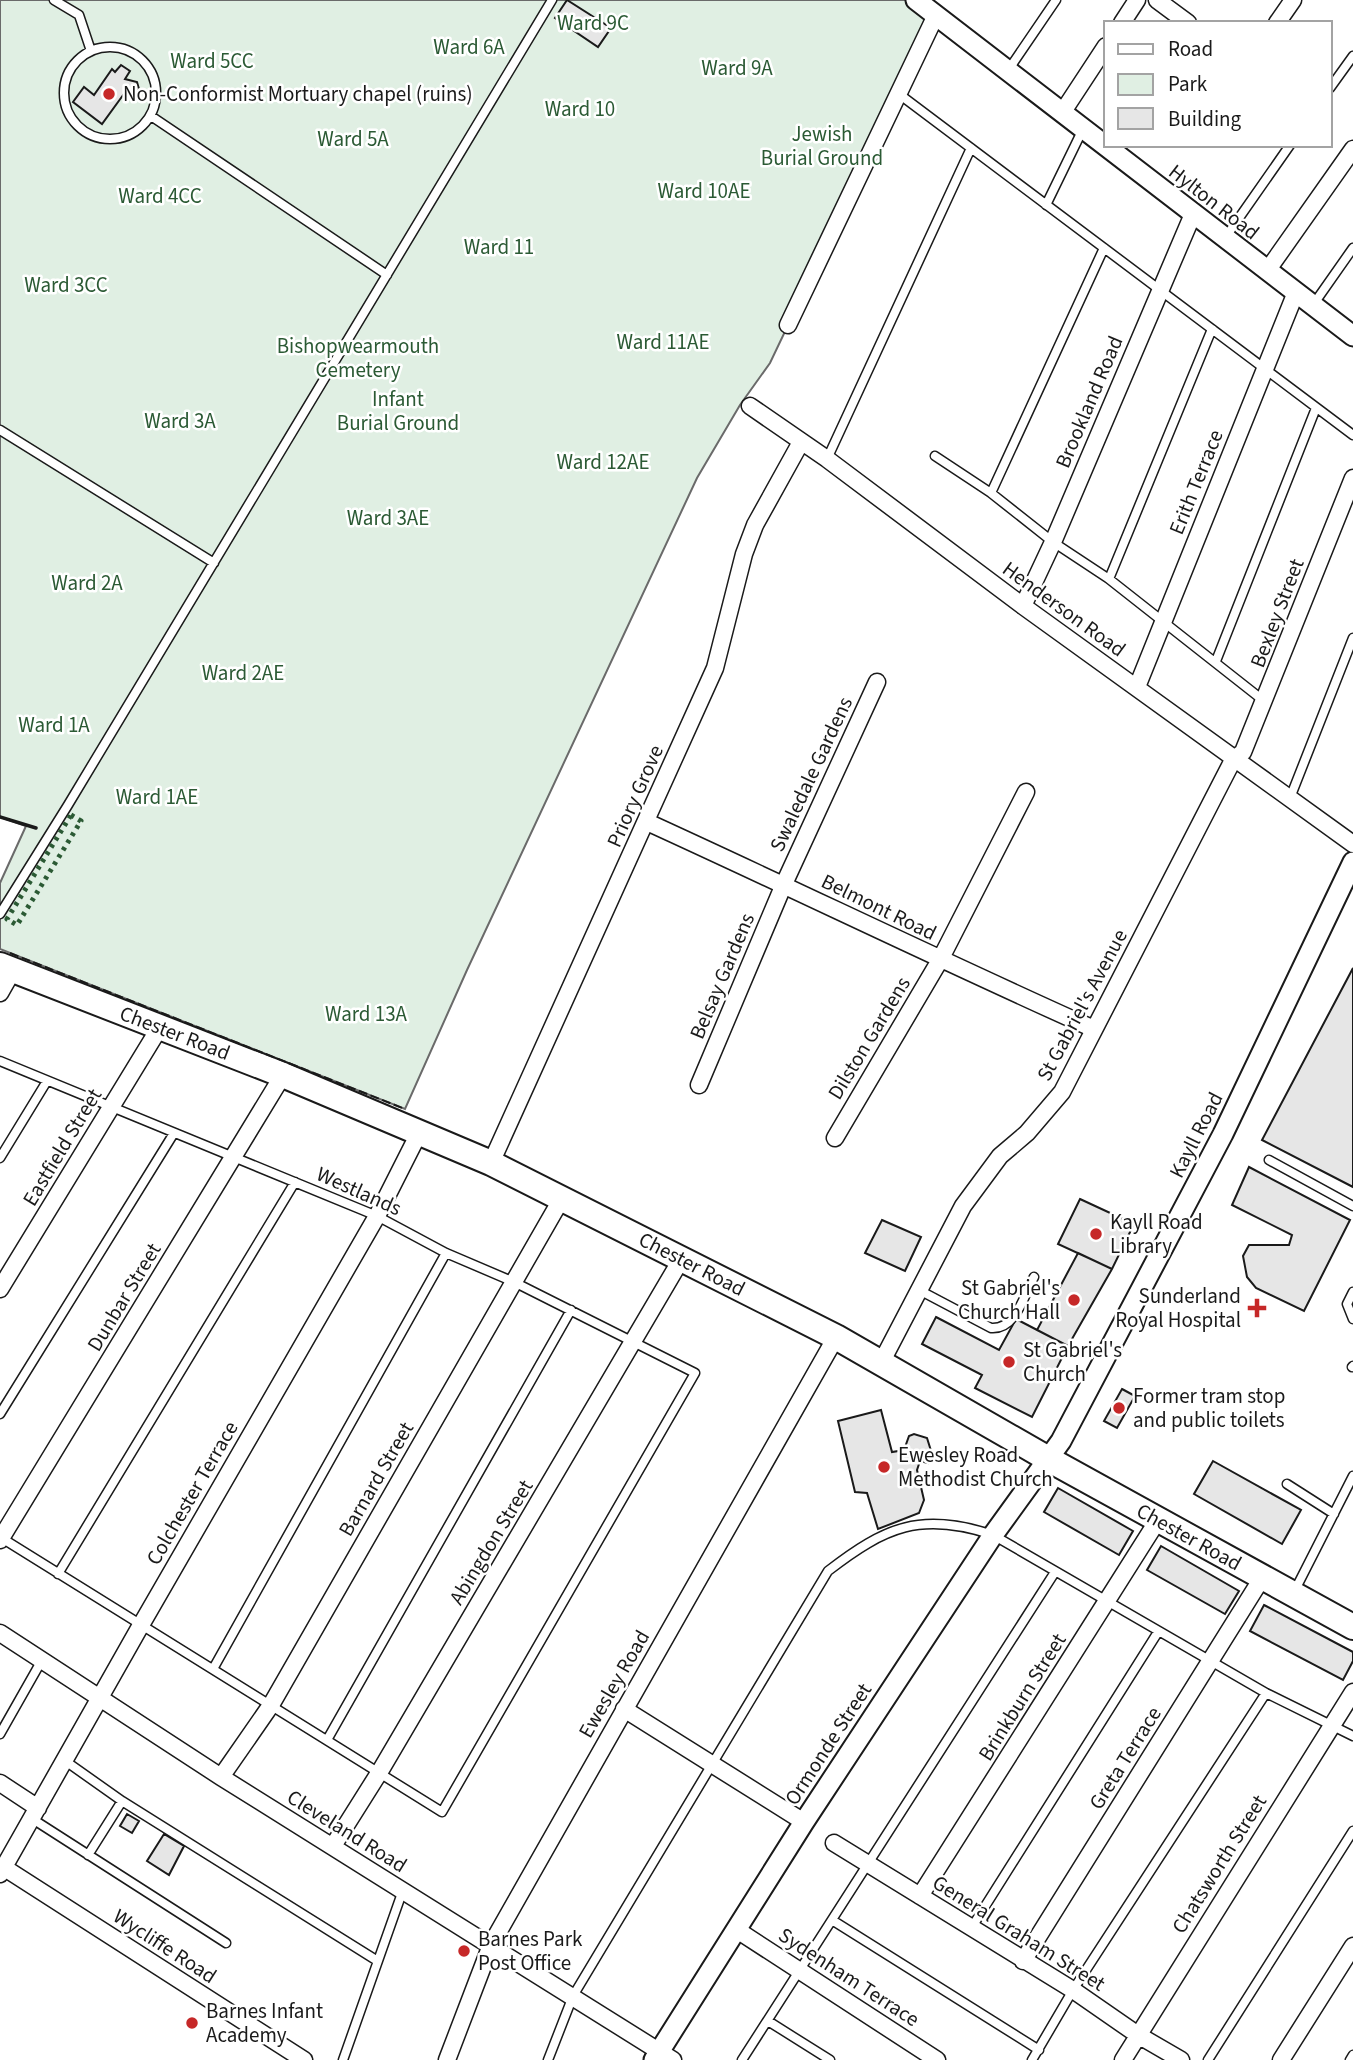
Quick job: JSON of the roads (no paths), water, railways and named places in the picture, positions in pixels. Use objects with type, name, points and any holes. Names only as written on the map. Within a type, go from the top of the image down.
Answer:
[{"type":"main road","name":"Chester Road","points":[[6,968],[283,1075],[491,1163],[836,1336],[1050,1460],[1353,1627]]},
{"type":"street","name":"Hylton Road","points":[[916,0],[1104,145]]},
{"type":"street","points":[[1123,21],[1137,0]]},
{"type":"street","points":[[1157,0],[1185,21]]},
{"type":"street","points":[[1277,21],[1293,0]]},
{"type":"street","points":[[788,325],[936,15]]},
{"type":"street","points":[[1062,113],[1104,49]]},
{"type":"street","name":"Hylton Road","points":[[1106,147],[1353,336]]},
{"type":"street","points":[[1267,271],[1353,149]]},
{"type":"street","name":"Brookland Road","points":[[1023,606],[1193,214]]},
{"type":"street","name":"Erith Terrace","points":[[1137,687],[1296,292]]},
{"type":"street","name":"Henderson Road","points":[[750,406],[827,459],[1233,760],[1353,844]]},
{"type":"street","name":"Priory Grove","points":[[491,1163],[715,668],[744,554],[755,526],[800,442]]},
{"type":"street","name":"Bexley Street","points":[[1233,760],[1243,752],[1265,701],[1353,478]]},
{"type":"street","name":"Swaledale Gardens","points":[[784,884],[877,682]]},
{"type":"street","name":"St Gabriel's Avenue","points":[[881,1363],[963,1206],[1000,1156],[1027,1133],[1062,1092],[1233,760]]},
{"type":"street","name":"Dilston Gardens","points":[[835,1138],[940,960],[1026,792]]},
{"type":"street","name":"Belmont Road","points":[[647,821],[940,960],[1094,1029]]},
{"type":"street","name":"Kayll Road","points":[[1050,1460],[1223,1134],[1353,862]]},
{"type":"street","name":"Belsay Gardens","points":[[699,1085],[784,884]]},
{"type":"street","points":[[0,993],[6,968]]},
{"type":"street","name":"Eastfield Street","points":[[0,1290],[160,1027]]},
{"type":"street","name":"Dunbar Street","points":[[0,1538],[283,1075]]},
{"type":"street","name":"Colchester Terrace","points":[[2,1870],[377,1216],[419,1133]]},
{"type":"street","name":"Barnard Street","points":[[221,1777],[271,1705],[562,1198]]},
{"type":"street","name":"Abingdon Street","points":[[333,1846],[379,1773],[682,1258]]},
{"type":"street","name":"Ewesley Road","points":[[447,2060],[491,1944],[836,1336]]},
{"type":"street","name":"Ormonde Street","points":[[662,2057],[804,1822],[993,1535],[1050,1460]]},
{"type":"street","name":"Brinkburn Street","points":[[920,1896],[1158,1520]]},
{"type":"street","name":"Greta Terrace","points":[[1023,1961],[1262,1578]]},
{"type":"street","name":"Cleveland Road","points":[[0,1633],[221,1777],[573,1996],[662,2057]]},
{"type":"street","name":"Chatsworth Street","points":[[1123,2060],[1353,1692]]},
{"type":"street","points":[[624,1709],[804,1822]]},
{"type":"street","points":[[0,1783],[34,1813]]},
{"type":"street","name":"General Graham Street","points":[[834,1843],[1181,2060]]},
{"type":"street","name":"Wycliffe Road","points":[[2,1870],[304,2060]]},
{"type":"street","name":"Sydenham Terrace","points":[[737,1930],[937,2060]]},
{"type":"street","points":[[1281,2060],[1353,1946]]},
{"type":"lane","points":[[54,0],[79,15],[91,51]]},
{"type":"lane","points":[[0,914],[552,0]]},
{"type":"lane","points":[[1007,72],[1056,0]]},
{"type":"lane","points":[[102,47],[117,47],[131,51],[143,60],[152,72],[156,102],[151,116],[135,132],[114,139],[99,138],[85,132],[74,121],[65,99],[67,76],[75,63],[91,51],[102,47]]},
{"type":"lane","points":[[1332,85],[1353,56]]},
{"type":"lane","points":[[899,94],[1353,435]]},
{"type":"lane","points":[[151,116],[387,275]]},
{"type":"lane","points":[[1046,205],[1083,129]]},
{"type":"lane","points":[[1225,238],[1289,147]]},
{"type":"lane","points":[[827,459],[971,148]]},
{"type":"lane","points":[[991,493],[1104,248]]},
{"type":"lane","points":[[1313,305],[1353,248]]},
{"type":"lane","points":[[1109,579],[1212,329]]},
{"type":"lane","points":[[1216,661],[1316,408]]},
{"type":"lane","points":[[0,430],[214,563]]},
{"type":"lane","points":[[935,456],[991,493],[1053,542],[1109,579],[1265,701]]},
{"type":"lane","points":[[1290,798],[1353,638]]},
{"type":"lane","name":"Westlands","points":[[0,1061],[377,1216],[446,1253],[514,1282],[695,1373],[442,1812],[379,1773]]},
{"type":"lane","points":[[0,1158],[47,1081]]},
{"type":"lane","points":[[0,1414],[174,1133]]},
{"type":"lane","points":[[1269,1160],[1353,1206]]},
{"type":"lane","points":[[58,1574],[295,1182]]},
{"type":"lane","points":[[213,1670],[446,1253]]},
{"type":"lane","points":[[919,1290],[991,1328],[998,1329],[1013,1319],[1034,1277]]},
{"type":"lane","points":[[1353,1292],[1347,1304],[1353,1319]]},
{"type":"lane","points":[[327,1740],[571,1310]]},
{"type":"lane","points":[[1293,1594],[1353,1476]]},
{"type":"lane","points":[[1287,1484],[1334,1514]]},
{"type":"lane","points":[[548,2060],[573,1996],[828,1571],[875,1537],[929,1522],[969,1527],[993,1535],[1266,1693],[1353,1736]]},
{"type":"lane","points":[[0,1538],[379,1773]]},
{"type":"lane","points":[[742,2060],[1055,1572]]},
{"type":"lane","points":[[972,1927],[1158,1632]]},
{"type":"lane","points":[[0,1734],[42,1660]]},
{"type":"lane","points":[[1032,2060],[1073,1990],[1266,1693]]},
{"type":"lane","points":[[0,1715],[9,1721]]},
{"type":"lane","points":[[64,1760],[122,1801],[376,1960]]},
{"type":"lane","points":[[88,1855],[122,1801]]},
{"type":"lane","points":[[34,1813],[88,1855],[226,1943]]},
{"type":"lane","points":[[1208,2060],[1353,1831]]},
{"type":"lane","points":[[343,2060],[402,1890]]},
{"type":"lane","points":[[832,1920],[1039,2050]]},
{"type":"lane","points":[[768,2021],[830,2060]]},
{"type":"lane","points":[[1350,2060],[1353,2055]]},
{"type":"place","name":"Non-Conformist Mortuary chapel (ruins)","points":[[109,94]]},
{"type":"place","name":"Kayll Road Library","points":[[1096,1234]]},
{"type":"place","name":"St Gabriel's Church Hall","points":[[1074,1300]]},
{"type":"place","name":"Sunderland Royal Hospital","points":[[1257,1308]]},
{"type":"place","name":"St Gabriel's Church","points":[[1009,1362]]},
{"type":"place","name":"Former tram stop and public toilets","points":[[1119,1408]]},
{"type":"place","name":"Ewesley Road Methodist Church","points":[[884,1467]]},
{"type":"place","name":"Barnes Park Post Office","points":[[464,1951]]},
{"type":"place","name":"Barnes Infant Academy","points":[[192,2023]]},
{"type":"park label","name":"Ward 9C","points":[[593,23]]},
{"type":"park label","name":"Ward 6A","points":[[469,47]]},
{"type":"park label","name":"Ward 5CC","points":[[212,61]]},
{"type":"park label","name":"Ward 9A","points":[[737,68]]},
{"type":"park label","name":"Ward 10","points":[[580,109]]},
{"type":"park label","name":"Ward 5A","points":[[353,139]]},
{"type":"park label","name":"Jewish Burial Ground","points":[[822,146]]},
{"type":"park label","name":"Ward 10AE","points":[[704,191]]},
{"type":"park label","name":"Ward 4CC","points":[[160,196]]},
{"type":"park label","name":"Ward 11","points":[[499,247]]},
{"type":"park label","name":"Ward 3CC","points":[[66,285]]},
{"type":"park label","name":"Ward 11AE","points":[[663,342]]},
{"type":"park label","name":"Bishopwearmouth Cemetery","points":[[358,358]]},
{"type":"park label","name":"Infant Burial Ground","points":[[398,411]]},
{"type":"park label","name":"Ward 3A","points":[[180,421]]},
{"type":"park label","name":"Ward 12AE","points":[[603,462]]},
{"type":"park label","name":"Ward 3AE","points":[[388,518]]},
{"type":"park label","name":"Ward 2A","points":[[87,583]]},
{"type":"park label","name":"Ward 2AE","points":[[243,673]]},
{"type":"park label","name":"Ward 1A","points":[[54,725]]},
{"type":"park label","name":"Ward 1AE","points":[[157,797]]},
{"type":"park label","name":"Ward 13A","points":[[366,1014]]}]
